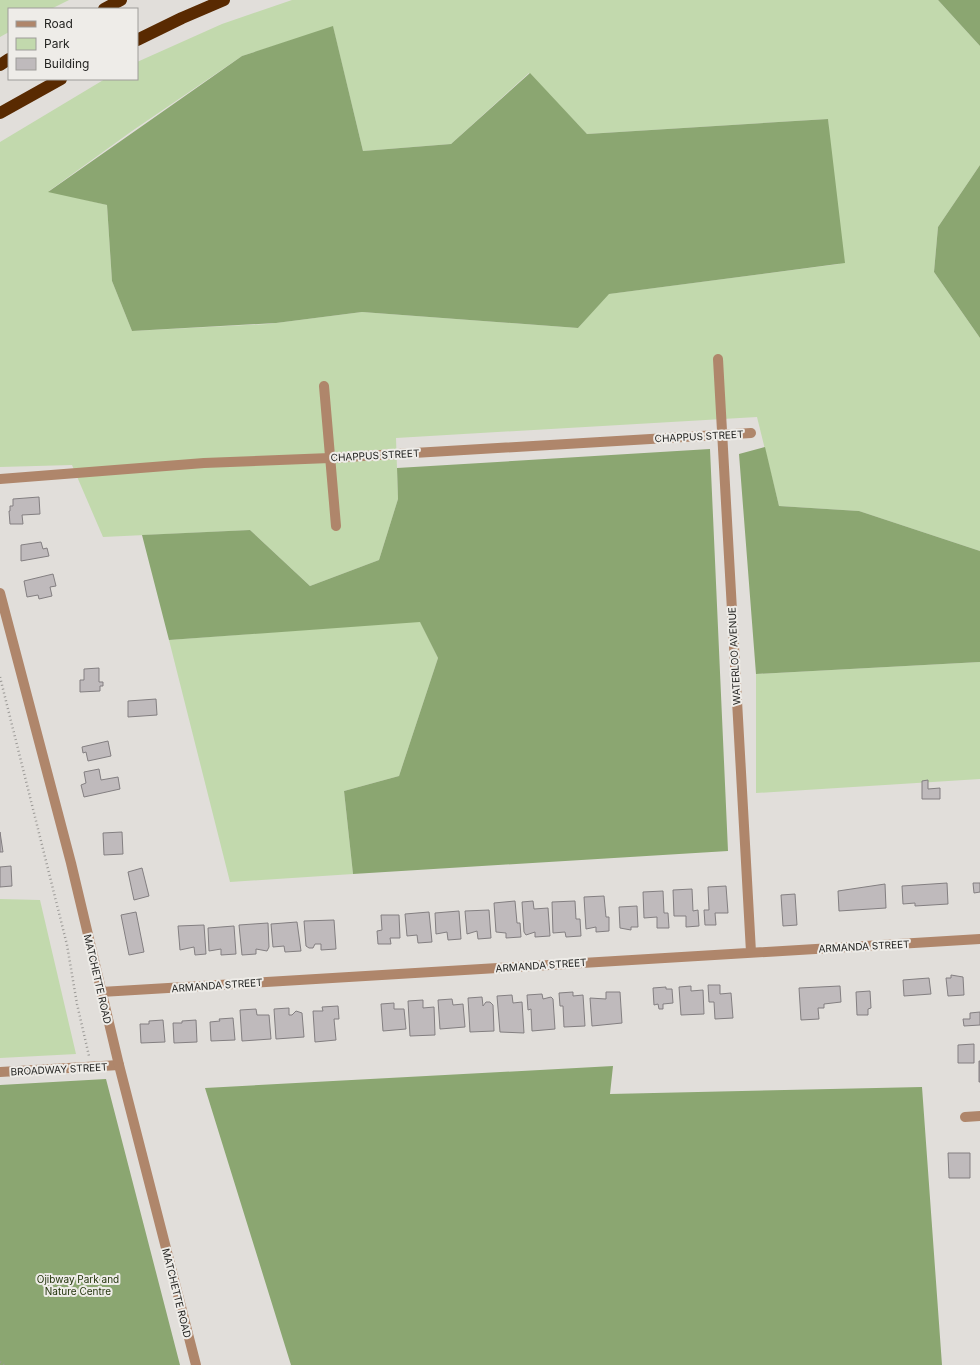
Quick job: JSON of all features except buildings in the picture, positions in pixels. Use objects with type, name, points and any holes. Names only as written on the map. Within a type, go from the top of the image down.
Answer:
[{"type":"highway","points":[[106,8],[121,0]]},
{"type":"highway","points":[[138,40],[224,0]]},
{"type":"highway","points":[[0,113],[59,80]]},
{"type":"street","name":"WATERLOO AVENUE","points":[[718,359],[751,952]]},
{"type":"street","points":[[324,386],[336,526]]},
{"type":"street","name":"CHAPPUS STREET","points":[[0,479],[204,463],[330,458],[750,433]]},
{"type":"street","name":"MATCHETTE ROAD","points":[[0,593],[71,863],[119,1065],[196,1365]]},
{"type":"street","name":"ARMANDA STREET","points":[[101,992],[980,939]]},
{"type":"street","name":"BROADWAY STREET","points":[[0,1072],[119,1065]]},
{"type":"street","points":[[965,1117],[980,1116]]},
{"type":"path","points":[[0,677],[67,944],[77,1004],[92,1067]]},
{"type":"path","points":[[0,1362],[4,1365]]},
{"type":"green space","points":[[0,0],[69,0],[53,8],[8,8],[8,33],[0,37]]},
{"type":"green space","points":[[292,0],[938,0],[980,46],[980,165],[938,227],[934,272],[980,338],[980,551],[859,511],[779,506],[757,417],[396,438],[398,499],[379,560],[310,586],[250,530],[103,537],[72,465],[0,467],[0,142],[103,80],[138,80],[138,62],[222,24]],"holes":[[[333,27],[363,151],[451,144],[529,73],[587,134],[828,119],[839,264],[608,294],[578,328],[362,312],[268,324],[132,331],[112,281],[107,205],[49,191],[132,131],[242,56]]]},
{"type":"green space","points":[[938,0],[980,0],[980,46]]},
{"type":"green space","points":[[333,26],[363,151],[451,144],[530,73],[587,134],[828,119],[845,263],[609,294],[578,328],[362,312],[276,323],[132,331],[112,281],[107,205],[48,192],[242,56]]},
{"type":"green space","points":[[980,165],[980,338],[934,272],[938,227]]},
{"type":"green space","points":[[765,447],[779,506],[859,511],[980,551],[980,662],[756,674],[739,454]]},
{"type":"green space","points":[[710,449],[728,851],[353,874],[344,791],[399,776],[438,658],[420,622],[169,640],[142,535],[250,530],[310,586],[379,560],[398,499],[397,468]]},
{"type":"green space","points":[[420,621],[438,658],[399,776],[344,791],[353,874],[230,882],[169,640]]},
{"type":"green space","points":[[980,662],[980,779],[756,793],[756,674]]},
{"type":"green space","points":[[0,899],[40,900],[76,1054],[0,1058]]},
{"type":"green space","points":[[613,1066],[610,1094],[922,1087],[942,1365],[291,1365],[205,1088]]},
{"type":"green space","name":"Ojibway Park and Nature Centre","points":[[106,1079],[180,1365],[0,1365],[0,1085]]}]
